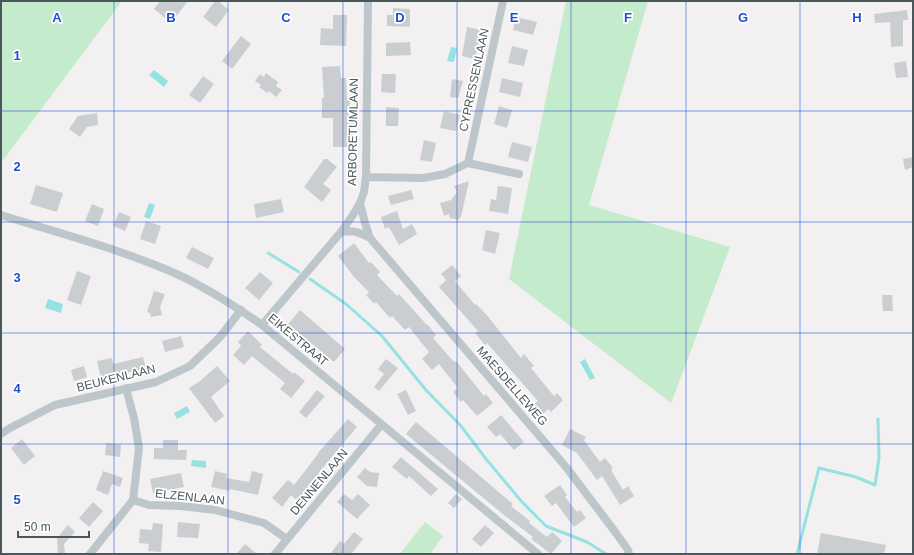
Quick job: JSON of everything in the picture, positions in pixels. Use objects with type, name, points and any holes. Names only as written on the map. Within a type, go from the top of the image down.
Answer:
[{"type":"street","name":"ARBORETUMLAAN","points":[[262,325],[341,232],[360,203],[364,192],[366,177],[368,1]]},
{"type":"street","name":"CYPRESSENLAAN","points":[[468,163],[503,1]]},
{"type":"street","points":[[366,177],[423,178],[445,174],[468,163],[520,174]]},
{"type":"street","name":"MAESDELLEWEG","points":[[360,203],[370,238]]},
{"type":"street","name":"EIKESTRAAT","points":[[1,215],[82,240],[166,269],[198,285],[241,310],[262,325],[538,554]]},
{"type":"street","name":"MAESDELLEWEG","points":[[341,232],[351,230],[360,232],[370,238],[566,467],[616,533],[628,550],[628,554]]},
{"type":"street","name":"BEUKENLAAN","points":[[1,434],[55,405],[156,382],[190,366],[220,337],[241,310]]},
{"type":"street","points":[[90,554],[133,500],[139,448],[134,418],[126,388]]},
{"type":"street","name":"DENNENLAAN","points":[[275,554],[381,425]]},
{"type":"street","name":"ELZENLAAN","points":[[133,500],[149,505],[181,506],[215,510],[264,523],[287,539]]},
{"type":"green space","points":[[1,1],[122,1],[1,163]]},
{"type":"green space","points":[[566,1],[648,1],[589,205],[730,247],[671,403],[509,279]]},
{"type":"green space","points":[[425,522],[443,536],[430,554],[400,554]]},
{"type":"water","points":[[451,47],[457,48],[454,62],[447,61]]},
{"type":"water","points":[[154,70],[168,81],[164,87],[149,75]]},
{"type":"water","points":[[149,203],[155,205],[150,219],[144,217]]},
{"type":"water","points":[[48,299],[63,304],[61,313],[45,308]]},
{"type":"water","points":[[585,359],[595,378],[590,380],[580,362]]},
{"type":"water","points":[[187,406],[190,412],[177,419],[174,413]]},
{"type":"water","points":[[192,460],[206,461],[206,468],[191,466]]},
{"type":"building","points":[[160,1],[188,1],[171,23],[154,9]]},
{"type":"building","points":[[215,1],[218,1],[229,10],[216,27],[203,17]]},
{"type":"building","points":[[393,8],[410,9],[410,27],[387,26],[387,15],[393,15]]},
{"type":"building","points":[[907,10],[908,20],[903,20],[903,46],[891,47],[890,22],[875,23],[874,14]]},
{"type":"building","points":[[333,15],[347,15],[346,46],[320,45],[321,28],[333,29]]},
{"type":"building","points":[[516,17],[537,22],[533,35],[513,30]]},
{"type":"building","points":[[467,27],[481,30],[475,59],[462,56]]},
{"type":"building","points":[[241,36],[251,44],[232,69],[222,61]]},
{"type":"building","points":[[410,42],[411,55],[386,56],[386,43]]},
{"type":"building","points":[[512,46],[528,50],[524,66],[508,63]]},
{"type":"building","points":[[906,61],[908,77],[896,78],[894,63]]},
{"type":"building","points":[[340,66],[341,78],[346,78],[347,98],[350,98],[348,147],[333,147],[333,118],[322,118],[322,98],[324,98],[322,67]]},
{"type":"building","points":[[266,73],[278,82],[276,86],[282,90],[276,97],[269,91],[267,93],[259,87],[261,85],[255,81],[260,74],[264,77]]},
{"type":"building","points":[[382,74],[396,74],[395,93],[381,92]]},
{"type":"building","points":[[203,76],[214,84],[200,103],[189,95]]},
{"type":"building","points":[[502,78],[523,83],[520,97],[499,92]]},
{"type":"building","points":[[452,79],[463,81],[458,98],[450,97]]},
{"type":"building","points":[[499,106],[512,110],[507,128],[494,124]]},
{"type":"building","points":[[386,107],[399,108],[398,126],[386,126]]},
{"type":"building","points":[[444,111],[460,115],[456,131],[440,128]]},
{"type":"building","points":[[97,113],[98,125],[87,127],[80,137],[69,129],[78,116]]},
{"type":"building","points":[[424,140],[436,143],[432,162],[420,160]]},
{"type":"building","points":[[512,142],[532,147],[528,162],[508,157]]},
{"type":"building","points":[[913,157],[913,167],[905,170],[903,159]]},
{"type":"building","points":[[324,159],[327,159],[337,167],[323,184],[331,190],[322,202],[304,187]]},
{"type":"building","points":[[469,181],[461,217],[458,220],[450,218],[449,214],[444,216],[440,203],[451,200],[457,192],[454,186]]},
{"type":"building","points":[[36,185],[63,193],[57,212],[30,204]]},
{"type":"building","points":[[498,186],[512,188],[508,214],[489,211],[491,199],[496,200]]},
{"type":"building","points":[[411,190],[414,199],[391,205],[388,196]]},
{"type":"building","points":[[281,199],[284,212],[256,218],[254,204]]},
{"type":"building","points":[[92,204],[104,209],[98,226],[85,221]]},
{"type":"building","points":[[397,211],[403,229],[412,224],[417,234],[399,245],[389,227],[385,229],[381,217]]},
{"type":"building","points":[[119,212],[131,217],[125,231],[113,226]]},
{"type":"building","points":[[146,221],[161,226],[155,244],[140,239]]},
{"type":"building","points":[[486,230],[500,233],[495,254],[482,250]]},
{"type":"building","points":[[354,243],[369,263],[371,262],[380,272],[377,275],[397,296],[399,294],[428,325],[436,335],[433,338],[454,362],[456,361],[484,396],[486,394],[493,403],[477,416],[463,400],[461,402],[453,392],[458,388],[439,364],[432,370],[422,359],[429,352],[409,327],[405,330],[392,316],[390,318],[376,302],[374,304],[366,295],[369,292],[354,277],[338,256]]},
{"type":"building","points":[[192,247],[214,258],[208,269],[186,258]]},
{"type":"building","points":[[452,265],[461,276],[455,281],[475,305],[476,304],[486,314],[521,358],[524,354],[534,366],[531,368],[554,396],[557,393],[563,400],[551,412],[548,409],[543,414],[534,404],[538,401],[487,343],[485,345],[475,333],[478,331],[439,287],[446,280],[441,274]]},
{"type":"building","points":[[77,271],[91,276],[81,305],[67,300]]},
{"type":"building","points":[[260,272],[273,283],[259,300],[245,288]]},
{"type":"building","points":[[154,291],[165,294],[160,307],[162,315],[151,317],[150,313],[147,312]]},
{"type":"building","points":[[882,295],[892,295],[893,311],[883,311]]},
{"type":"building","points":[[300,310],[345,349],[334,362],[288,324]]},
{"type":"building","points":[[248,331],[262,345],[260,347],[293,374],[294,372],[305,381],[291,398],[280,389],[285,383],[252,356],[244,365],[233,355],[241,346],[238,342]]},
{"type":"building","points":[[181,336],[184,347],[165,352],[162,341]]},
{"type":"building","points":[[143,357],[146,369],[101,378],[97,361],[112,358],[113,364]]},
{"type":"building","points":[[386,359],[398,368],[379,391],[374,387],[384,374],[378,369]]},
{"type":"building","points":[[84,366],[87,377],[74,381],[71,370]]},
{"type":"building","points":[[217,366],[230,381],[211,397],[224,416],[215,423],[189,388],[200,381]]},
{"type":"building","points":[[317,390],[325,396],[306,418],[299,412]]},
{"type":"building","points":[[406,390],[416,411],[408,415],[397,394]]},
{"type":"building","points":[[501,415],[524,442],[514,450],[500,434],[496,437],[487,427]]},
{"type":"building","points":[[348,419],[357,427],[321,470],[304,493],[306,494],[299,502],[291,495],[282,507],[272,498],[288,480],[294,485],[317,454]]},
{"type":"building","points":[[416,422],[513,504],[511,506],[530,521],[529,523],[547,537],[552,532],[558,537],[562,541],[551,554],[531,539],[533,537],[406,434]]},
{"type":"building","points":[[570,429],[586,437],[584,440],[600,462],[605,458],[613,468],[611,470],[623,490],[628,486],[634,496],[620,505],[602,476],[597,480],[577,453],[562,445]]},
{"type":"building","points":[[22,439],[35,456],[24,465],[11,448]]},
{"type":"building","points":[[163,440],[178,440],[178,450],[187,450],[186,460],[154,459],[154,448],[163,448]]},
{"type":"building","points":[[106,443],[121,445],[120,457],[105,455]]},
{"type":"building","points":[[401,457],[438,489],[431,496],[409,476],[407,479],[392,467]]},
{"type":"building","points":[[365,468],[370,472],[379,473],[377,487],[367,486],[357,477]]},
{"type":"building","points":[[103,471],[123,478],[120,487],[112,484],[108,495],[96,490]]},
{"type":"building","points":[[215,471],[227,474],[226,478],[249,482],[252,471],[263,474],[258,495],[230,489],[230,491],[211,487]]},
{"type":"building","points":[[181,473],[184,487],[153,493],[150,479]]},
{"type":"building","points":[[560,485],[567,495],[565,497],[577,512],[580,510],[586,518],[574,527],[556,503],[552,506],[544,496]]},
{"type":"building","points":[[344,494],[352,500],[358,494],[370,505],[357,519],[337,502]]},
{"type":"building","points":[[456,494],[462,499],[454,508],[448,503]]},
{"type":"building","points":[[93,502],[103,511],[89,527],[79,518]]},
{"type":"building","points":[[178,522],[200,524],[198,538],[177,537]]},
{"type":"building","points":[[153,523],[163,524],[161,552],[148,551],[149,544],[139,543],[140,529],[152,530]]},
{"type":"building","points":[[68,525],[75,532],[64,544],[65,554],[58,554],[57,538]]},
{"type":"building","points":[[485,525],[494,533],[481,547],[472,539]]},
{"type":"building","points":[[354,532],[363,539],[351,554],[330,554],[340,541],[344,544]]},
{"type":"building","points":[[821,533],[886,545],[884,554],[817,554]]},
{"type":"building","points":[[245,544],[257,554],[236,554]]},
{"type":"waterway","points":[[268,253],[299,272]]},
{"type":"waterway","points":[[310,279],[346,304],[382,336],[426,390],[461,426],[522,502],[546,526],[587,542],[606,554]]},
{"type":"waterway","points":[[797,554],[819,468],[856,477],[875,485],[879,458],[878,419]]}]
